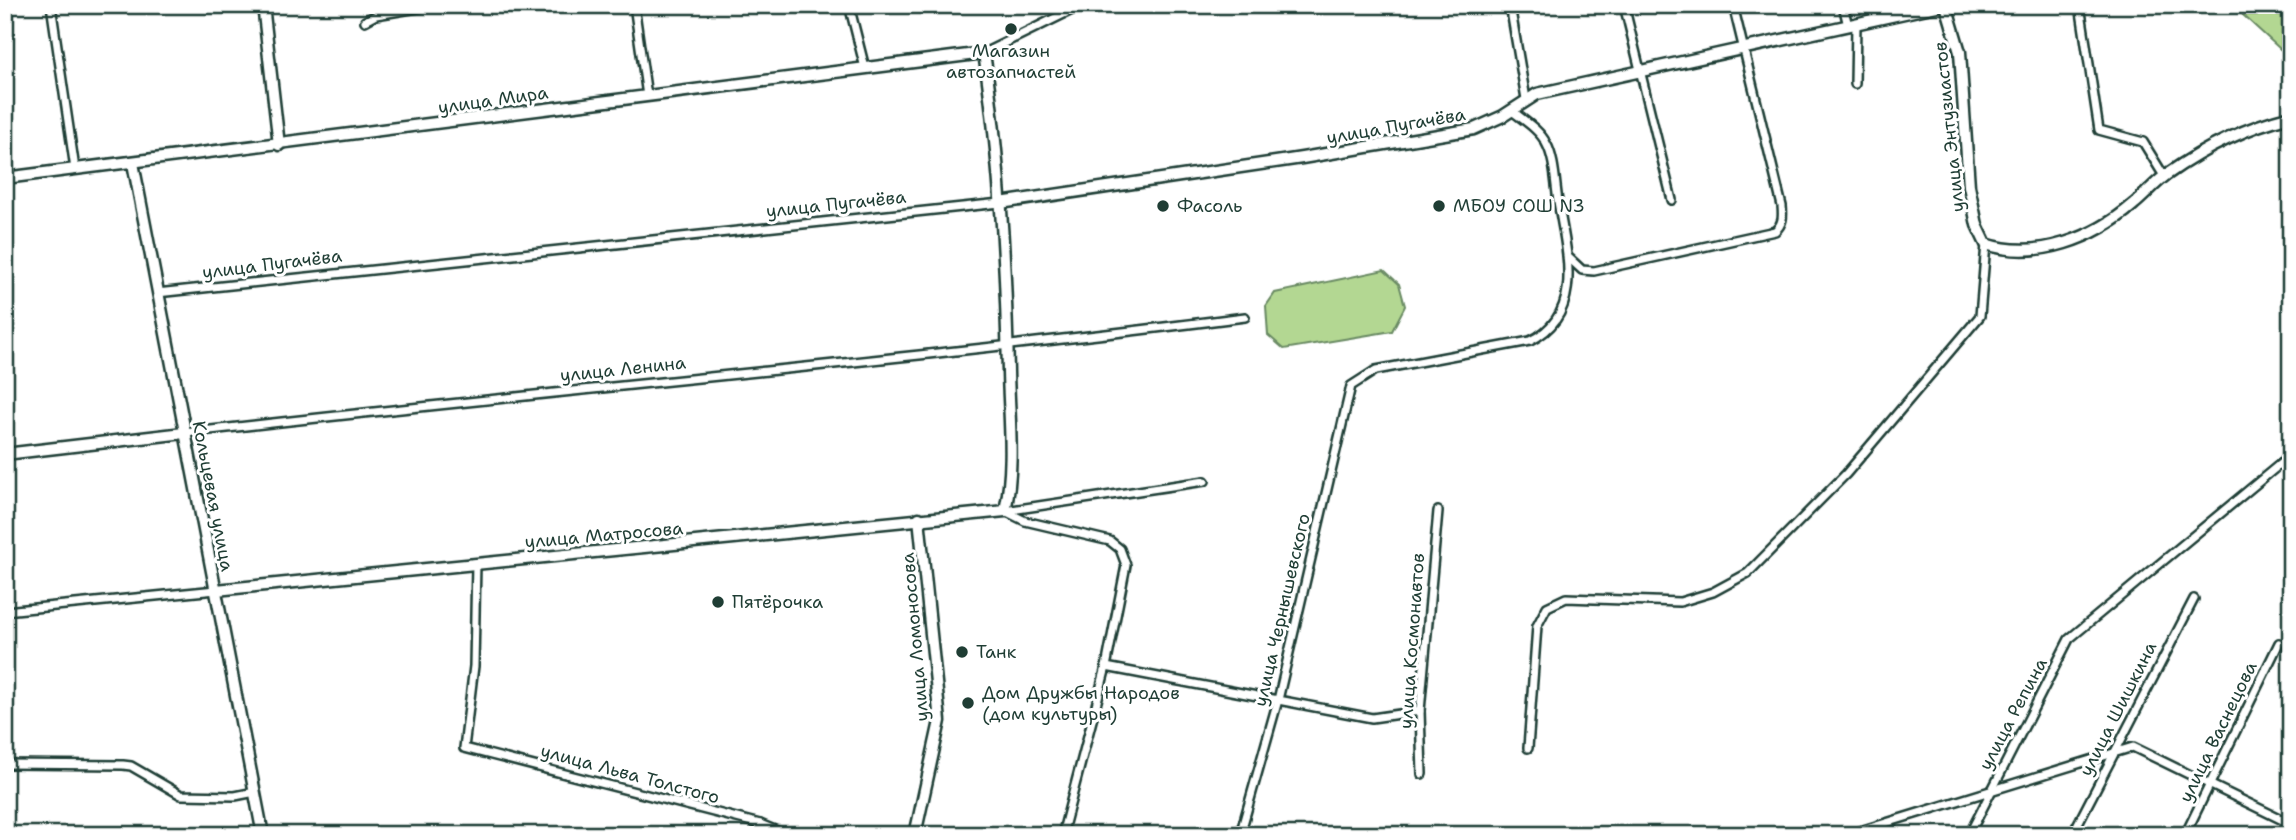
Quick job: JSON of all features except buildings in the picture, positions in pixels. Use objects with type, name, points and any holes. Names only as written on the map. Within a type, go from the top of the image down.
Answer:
[{"type":"street","points":[[51,5],[75,170]]},
{"type":"street","points":[[263,5],[279,145]]},
{"type":"street","points":[[365,21],[376,15],[436,5]]},
{"type":"street","points":[[634,5],[647,96]]},
{"type":"street","points":[[849,5],[865,68]]},
{"type":"street","points":[[1062,835],[1106,667],[1126,573],[1124,557],[1110,541],[1025,521],[1005,511],[1011,477],[1008,347],[996,134],[984,52],[1082,5]]},
{"type":"street","points":[[1510,5],[1526,99]]},
{"type":"street","points":[[1624,5],[1672,200]]},
{"type":"street","points":[[1511,110],[1547,143],[1567,257],[1581,270],[1594,271],[1775,231],[1783,219],[1782,206],[1733,5]]},
{"type":"street","points":[[1843,5],[1852,25],[1855,84]]},
{"type":"street","name":"улица Пугачёва","points":[[157,293],[1000,203],[1302,159],[1474,129],[1537,93],[1944,5]]},
{"type":"street","name":"улица Энтузиастов","points":[[1944,5],[1960,52],[1969,186],[1977,225],[1986,244]]},
{"type":"street","points":[[2080,5],[2099,130],[2143,142],[2164,176]]},
{"type":"street","name":"улица Мира","points":[[5,177],[279,145],[984,52]]},
{"type":"street","points":[[1528,748],[1537,626],[1547,607],[1566,598],[1680,602],[1713,592],[1748,573],[1846,474],[1980,316],[1986,244],[2011,250],[2034,249],[2084,236],[2109,223],[2164,176],[2240,133],[2291,116]]},
{"type":"street","name":"Кольцевая улица","points":[[133,163],[263,835]]},
{"type":"street","name":"улица Чернышевского","points":[[1240,835],[1278,700],[1349,392],[1358,379],[1376,370],[1530,341],[1539,337],[1555,323],[1566,303],[1570,276],[1567,257]]},
{"type":"street","name":"улица Ленина","points":[[5,454],[454,401],[1008,347],[1245,317]]},
{"type":"street","name":"улица Репина","points":[[1849,834],[1992,788],[2069,639],[2291,455]]},
{"type":"street","name":"улица Матросова","points":[[5,611],[1005,511],[1205,481]]},
{"type":"street","name":"улица Космонавтов","points":[[1422,774],[1420,711],[1438,511]]},
{"type":"street","name":"улица Ломоносова","points":[[915,835],[940,721],[919,518]]},
{"type":"street","name":"улица Льва Толстого","points":[[476,563],[474,666],[464,748],[760,824],[787,835]]},
{"type":"street","name":"улица Шишкина","points":[[2072,835],[2111,754],[2194,598]]},
{"type":"street","name":"улица Васнецова","points":[[2185,835],[2279,643]]},
{"type":"street","points":[[1106,667],[1380,719],[1420,711]]},
{"type":"street","points":[[1969,835],[1992,788],[2133,747],[2291,824]]},
{"type":"street","points":[[5,764],[123,765],[181,796],[235,796],[255,792]]},
{"type":"street","points":[[757,835],[760,824]]},
{"type":"green space","points":[[2232,5],[2291,5],[2291,59]]},
{"type":"green space","points":[[1384,270],[1399,284],[1405,306],[1392,331],[1284,349],[1268,335],[1266,306],[1275,293]]},
{"type":"place","name":"Магазин автозапчастей","points":[[1011,29]]},
{"type":"place","name":"Фасоль","points":[[1163,206]]},
{"type":"place","name":"МБОУ СОШ N3","points":[[1439,206]]},
{"type":"place","name":"Пятёрочка","points":[[718,602]]},
{"type":"place","name":"Танк","points":[[962,652]]},
{"type":"place","name":"Дом Дружбы Народов (дом культуры)","points":[[968,703]]}]
